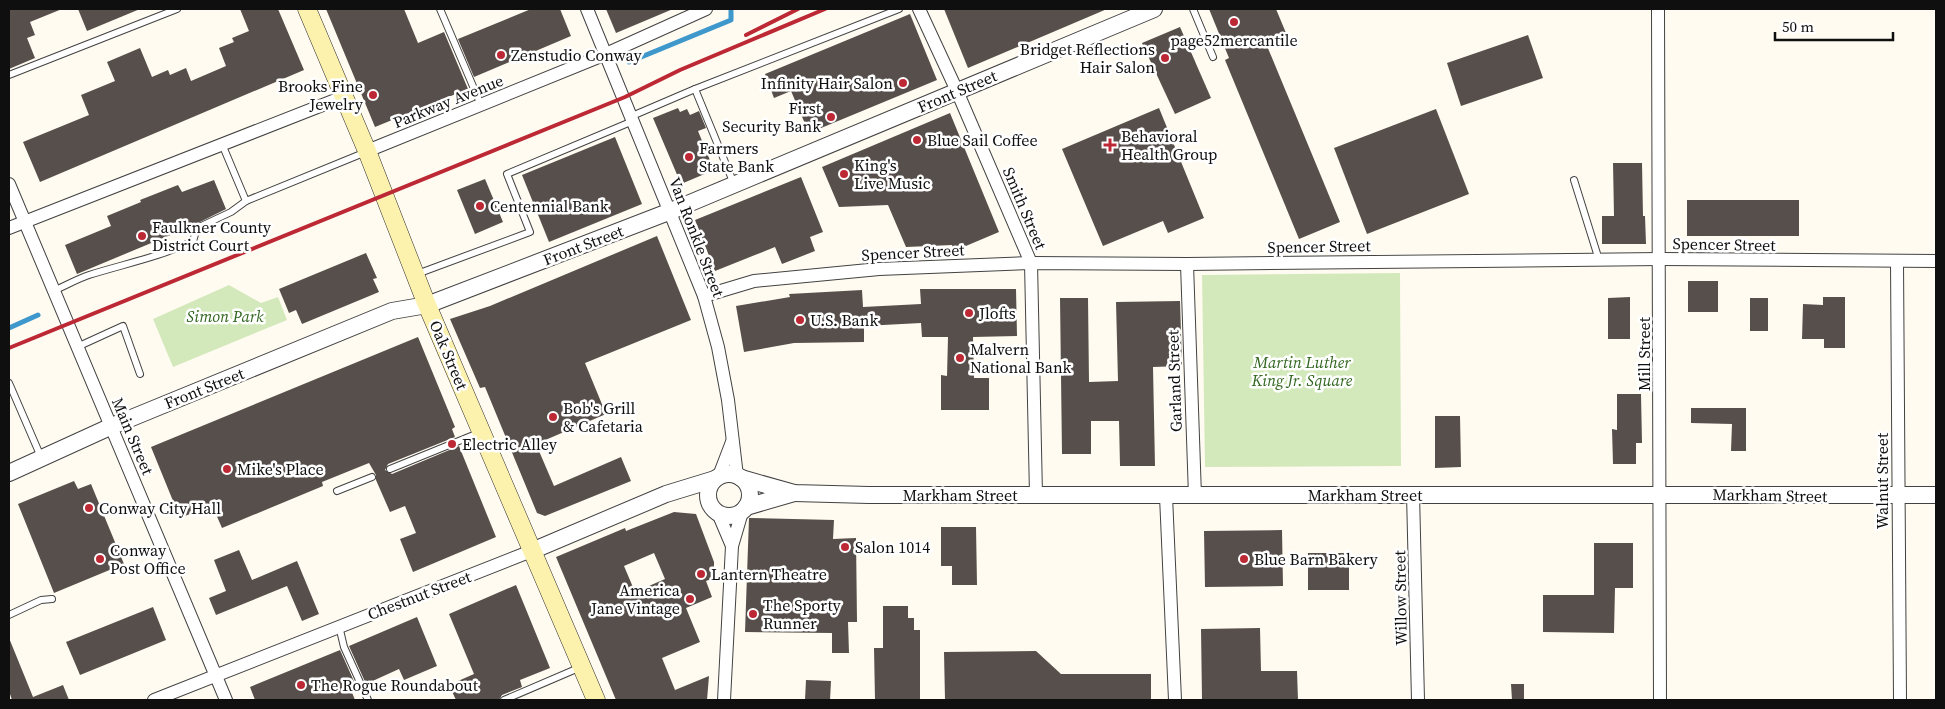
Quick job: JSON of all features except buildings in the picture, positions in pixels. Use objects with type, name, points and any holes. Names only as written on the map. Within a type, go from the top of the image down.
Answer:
[{"type":"main road","name":"Oak Street","points":[[307,9],[342,97],[367,152],[427,305],[534,550],[596,700]]},
{"type":"street","name":"Van Ronkle Street","points":[[587,9],[671,211],[704,296],[718,347],[739,477]]},
{"type":"street","name":"Parkway Avenue","points":[[367,152],[606,54],[706,9]]},
{"type":"street","name":"Smith Street","points":[[919,9],[957,91],[1031,263],[1036,495]]},
{"type":"street","name":"Front Street","points":[[9,473],[112,426],[392,311],[427,305],[671,211],[1154,9]]},
{"type":"street","name":"Mill Street","points":[[1658,9],[1661,259],[1660,700]]},
{"type":"street","points":[[9,228],[342,97]]},
{"type":"street","name":"Main Street","points":[[9,184],[226,700]]},
{"type":"street","name":"Spencer Street","points":[[704,296],[764,280],[879,269],[1031,263],[1187,264],[1661,259],[1936,262]]},
{"type":"street","name":"Walnut Street","points":[[1897,262],[1900,700]]},
{"type":"street","name":"Garland Street","points":[[1187,264],[1195,496]]},
{"type":"street","name":"Van Ronkle Street","points":[[717,478],[732,439]]},
{"type":"street","points":[[724,700],[732,546],[744,509],[749,501],[749,488],[739,477],[725,474],[717,478],[708,496],[732,546]]},
{"type":"street","name":"Markham Street","points":[[739,477],[794,493],[1166,496],[1413,494],[1936,495]]},
{"type":"street","name":"Chestnut Street","points":[[154,700],[534,550],[666,494],[717,478]]},
{"type":"street","points":[[684,489],[715,510],[730,516],[744,509]]},
{"type":"street","name":"Markham Street","points":[[744,509],[794,493]]},
{"type":"street","name":"Willow Street","points":[[1413,494],[1418,700]]},
{"type":"street","points":[[1166,496],[1175,700]]},
{"type":"lane","points":[[9,75],[177,9]]},
{"type":"lane","points":[[440,9],[481,105]]},
{"type":"lane","points":[[416,274],[530,232],[507,174],[695,89],[899,9]]},
{"type":"lane","points":[[1192,9],[1213,57]]},
{"type":"lane","points":[[695,89],[735,185]]},
{"type":"lane","points":[[222,144],[246,201]]},
{"type":"lane","points":[[53,291],[86,276],[107,272],[178,248],[193,241],[197,228],[231,212],[246,201],[367,152]]},
{"type":"lane","points":[[1574,180],[1599,260]]},
{"type":"lane","points":[[77,347],[123,326],[140,374]]},
{"type":"lane","points":[[9,383],[41,457]]},
{"type":"lane","points":[[390,470],[482,431]]},
{"type":"lane","points":[[337,491],[372,477]]},
{"type":"lane","points":[[9,615],[41,600],[52,599]]},
{"type":"lane","points":[[340,626],[344,646],[368,700]]},
{"type":"lane","points":[[504,700],[582,667]]},
{"type":"green space","name":"Martin Luther King Jr. Square","points":[[1400,273],[1401,466],[1205,467],[1202,275]]},
{"type":"green space","name":"Simon Park","points":[[229,285],[261,303],[278,297],[287,320],[173,367],[153,319]]},
{"type":"waterway","points":[[629,62],[731,20],[731,11]]},
{"type":"waterway","points":[[9,328],[38,315]]},
{"type":"railway","points":[[746,35],[798,9]]},
{"type":"railway","points":[[9,348],[625,97],[680,70],[825,9]]},
{"type":"place","name":"page52mercantile","points":[[1234,22]]},
{"type":"place","name":"Zenstudio Conway","points":[[501,55]]},
{"type":"place","name":"Bridget Reflections Hair Salon","points":[[1165,58]]},
{"type":"place","name":"Infinity Hair Salon","points":[[903,83]]},
{"type":"place","name":"Brooks Fine Jewelry","points":[[373,95]]},
{"type":"place","name":"First Security Bank","points":[[831,117]]},
{"type":"place","name":"Blue Sail Coffee","points":[[917,140]]},
{"type":"place","name":"Behavioral Health Group","points":[[1110,145]]},
{"type":"place","name":"Farmers State Bank","points":[[689,157]]},
{"type":"place","name":"King's Live Music","points":[[844,174]]},
{"type":"place","name":"Centennial Bank","points":[[480,206]]},
{"type":"place","name":"Faulkner County District Court","points":[[142,236]]},
{"type":"place","name":"Jlofts","points":[[969,313]]},
{"type":"place","name":"U.S. Bank","points":[[800,320]]},
{"type":"place","name":"Malvern National Bank","points":[[960,358]]},
{"type":"place","name":"Bob's Grill & Cafetaria","points":[[553,417]]},
{"type":"place","name":"Electric Alley","points":[[452,444]]},
{"type":"place","name":"Mike's Place","points":[[227,469]]},
{"type":"place","name":"Conway City Hall","points":[[89,508]]},
{"type":"place","name":"Salon 1014","points":[[845,547]]},
{"type":"place","name":"Conway Post Office","points":[[100,559]]},
{"type":"place","name":"Blue Barn Bakery","points":[[1244,559]]},
{"type":"place","name":"Lantern Theatre","points":[[701,574]]},
{"type":"place","name":"America Jane Vintage","points":[[690,599]]},
{"type":"place","name":"The Sporty Runner","points":[[753,614]]},
{"type":"place","name":"The Rogue Roundabout","points":[[301,685]]}]
